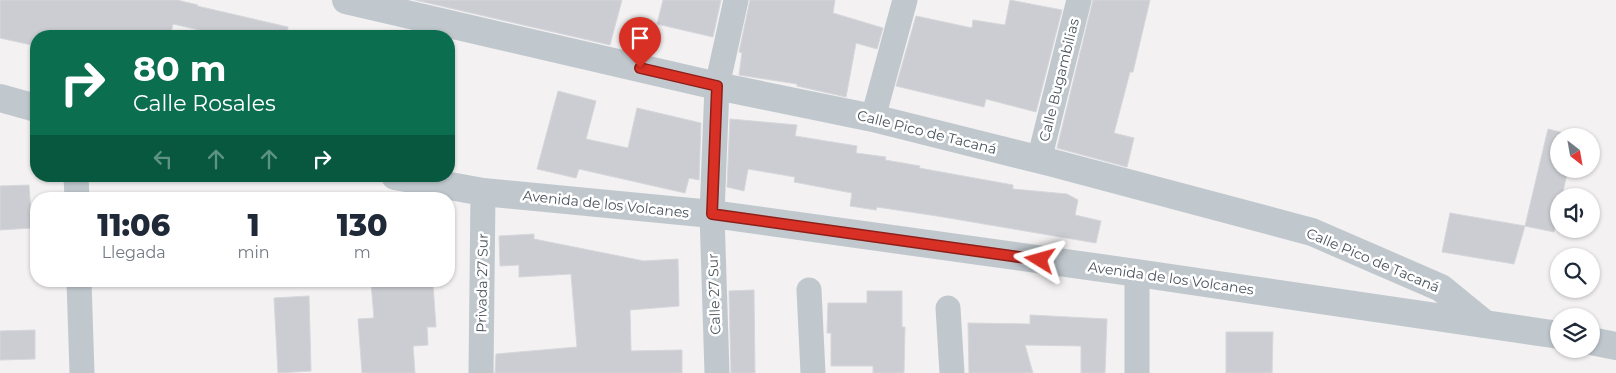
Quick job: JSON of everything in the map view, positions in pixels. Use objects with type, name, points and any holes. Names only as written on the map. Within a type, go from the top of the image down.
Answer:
[{"type":"street","name":"Calle Pico de Tacaná","points":[[346,0],[717,86],[873,118],[1312,232],[1441,288],[1486,324]]},
{"type":"street","name":"Calle 27 Sur","points":[[717,373],[712,214],[717,86],[736,0]]},
{"type":"street","points":[[873,118],[904,0]]},
{"type":"street","name":"Calle Bugambilias","points":[[1039,160],[1079,0]]},
{"type":"street","points":[[0,98],[30,107]]},
{"type":"street","points":[[0,117],[30,109]]},
{"type":"street","name":"Avenida de los Volcanes","points":[[429,182],[483,192],[712,214],[1137,273],[1550,334]]},
{"type":"street","name":"Privada 27 Sur","points":[[481,373],[483,192]]},
{"type":"street","points":[[1137,273],[1137,373]]},
{"type":"street","points":[[79,287],[82,373]]},
{"type":"street","points":[[809,290],[813,373]]},
{"type":"street","points":[[948,308],[952,373]]},
{"type":"street","points":[[1600,343],[1616,346]]},
{"type":"building","points":[[0,0],[177,0],[288,27],[288,30],[200,30],[173,24],[172,30],[30,30],[30,45],[0,38]]},
{"type":"building","points":[[415,0],[622,0],[610,45]]},
{"type":"building","points":[[663,0],[721,0],[713,37],[657,24]]},
{"type":"building","points":[[750,0],[835,0],[833,13],[883,28],[877,49],[856,43],[846,97],[797,86],[797,84],[739,75],[742,53],[739,52]]},
{"type":"building","points":[[1010,0],[1062,10],[1036,112],[986,99],[984,107],[896,86],[916,16],[972,28],[973,20],[1005,25]]},
{"type":"building","points":[[1093,0],[1150,0],[1133,72],[1130,72],[1114,133],[1134,138],[1127,167],[1057,148]]},
{"type":"building","points":[[558,91],[596,101],[586,139],[628,148],[637,108],[701,123],[699,180],[689,178],[685,193],[579,169],[576,178],[537,169]]},
{"type":"building","points":[[730,119],[797,125],[795,136],[857,146],[856,153],[886,157],[885,160],[920,166],[919,168],[1013,185],[1013,189],[1067,194],[1078,200],[1075,215],[1101,221],[1096,243],[937,216],[877,207],[876,210],[850,206],[852,193],[794,182],[795,177],[748,169],[744,191],[727,187]]},
{"type":"building","points":[[1548,129],[1550,130],[1550,178],[1566,178],[1564,188],[1550,188],[1550,231],[1525,226]]},
{"type":"building","points":[[29,185],[30,228],[0,230],[0,186]]},
{"type":"building","points":[[1450,213],[1525,226],[1514,264],[1442,252]]},
{"type":"building","points":[[534,234],[534,239],[644,261],[678,259],[679,306],[630,310],[631,351],[682,350],[682,373],[495,373],[496,354],[577,347],[571,274],[519,277],[519,265],[500,266],[499,236]]},
{"type":"building","points":[[371,287],[433,287],[436,327],[427,327],[428,345],[413,346],[415,373],[362,373],[358,319],[374,318]]},
{"type":"building","points":[[754,290],[755,373],[731,373],[729,291]]},
{"type":"building","points":[[867,291],[902,291],[902,327],[905,327],[904,373],[873,373],[873,366],[831,366],[831,333],[827,333],[828,303],[867,303]]},
{"type":"building","points":[[309,296],[311,371],[278,373],[274,298]]},
{"type":"building","points":[[1030,315],[1107,319],[1105,373],[1081,373],[1081,346],[1025,345],[1033,373],[969,373],[968,323],[1030,324]]},
{"type":"building","points":[[35,330],[35,359],[0,360],[0,331]]},
{"type":"building","points":[[1226,332],[1273,332],[1272,373],[1226,373]]},
{"type":"route","points":[[640,68],[717,86],[712,214],[1040,260]]}]
